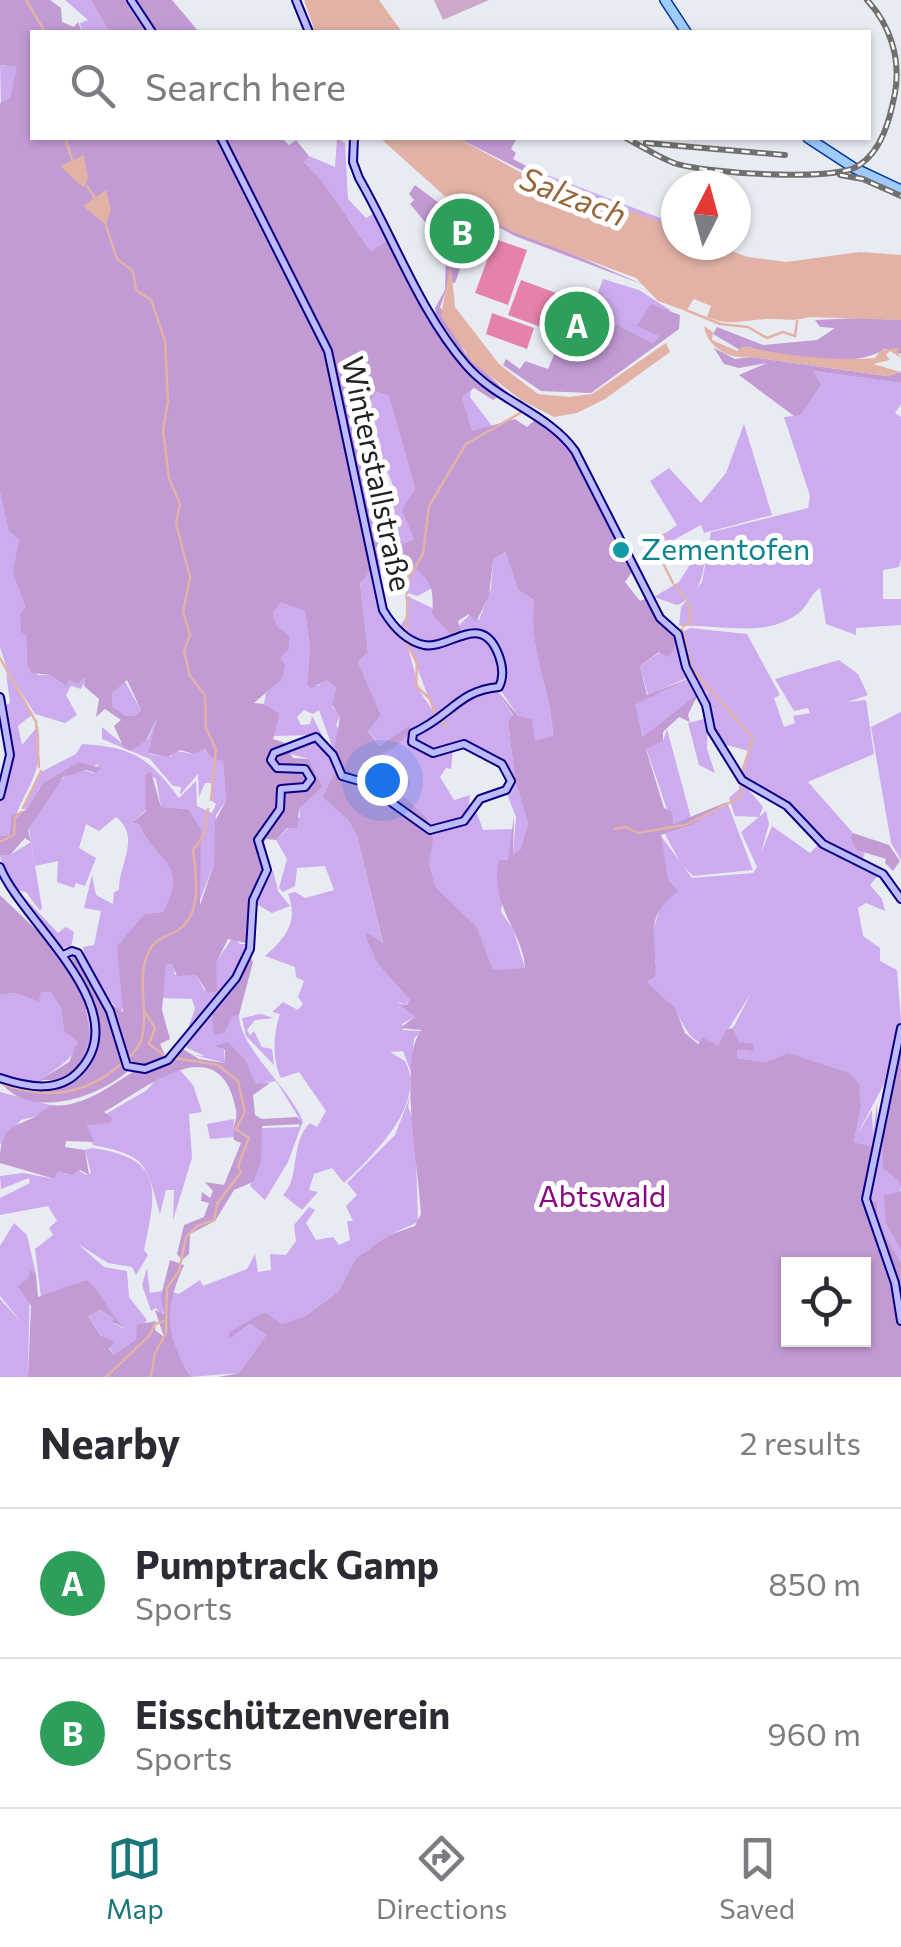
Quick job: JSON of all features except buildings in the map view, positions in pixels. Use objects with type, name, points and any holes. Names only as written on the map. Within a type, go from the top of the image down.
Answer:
[{"type":"main road","points":[[665,0],[685,30]]},
{"type":"main road","points":[[811,140],[854,168],[901,190]]},
{"type":"street","points":[[132,0],[151,30]]},
{"type":"street","points":[[296,0],[309,30]]},
{"type":"street","name":"Winterstallstraße","points":[[63,956],[72,950],[78,953],[110,1011],[123,1062],[138,1069],[168,1060],[239,974],[254,925],[253,900],[266,868],[257,842],[280,809],[282,788],[305,787],[311,777],[302,768],[276,768],[271,757],[307,737],[316,737],[326,746],[342,776],[363,782],[430,830],[464,821],[480,798],[506,790],[511,781],[505,766],[464,744],[433,752],[412,742],[414,733],[438,720],[476,688],[501,686],[500,659],[493,645],[476,634],[460,634],[434,645],[418,643],[401,633],[382,610],[328,350],[222,140]]},
{"type":"street","points":[[354,140],[353,162],[358,178],[462,359],[480,378],[568,442],[600,493],[660,618],[676,631],[686,667],[706,706],[711,730],[742,780],[787,806],[823,844],[883,874],[901,899]]},
{"type":"street","points":[[0,697],[10,755],[0,796]]},
{"type":"street","points":[[0,868],[22,908],[63,956],[91,1007],[95,1035],[88,1059],[73,1077],[51,1086],[0,1078]]},
{"type":"street","points":[[901,1028],[866,1199],[895,1283],[901,1321]]},
{"type":"shaded area","points":[[65,0],[91,0],[108,30],[82,30],[80,23],[88,20]]},
{"type":"shaded area","points":[[434,0],[489,0],[443,20]]},
{"type":"shaded area","points":[[0,65],[18,67],[10,98],[1,103]]},
{"type":"shaded area","points":[[337,140],[340,140],[345,143],[348,199],[366,218],[376,212],[389,239],[371,251],[331,193],[303,161],[309,156],[335,167]]},
{"type":"shaded area","points":[[534,170],[661,218],[661,223],[604,206],[533,176]]},
{"type":"shaded area","points":[[455,212],[456,235],[457,217],[461,226],[467,226],[468,254],[454,255]]},
{"type":"shaded area","points":[[495,239],[527,250],[508,305],[475,293]]},
{"type":"shaded area","points":[[603,279],[639,290],[670,310],[649,328],[659,336],[653,345],[591,311]]},
{"type":"shaded area","points":[[521,280],[575,300],[563,335],[508,315]]},
{"type":"shaded area","points":[[579,297],[592,308],[572,339],[565,336]]},
{"type":"shaded area","points":[[492,313],[534,328],[527,349],[486,334]]},
{"type":"shaded area","points":[[812,371],[901,383],[901,404],[895,413],[901,417],[901,559],[899,567],[883,570],[883,599],[901,599],[901,625],[856,628],[856,635],[826,624],[820,588],[800,612],[772,626],[679,626],[681,607],[702,582],[711,532],[808,508],[810,496],[784,417],[794,416]]},
{"type":"shaded area","points":[[471,390],[470,397],[492,426],[472,432],[462,397]]},
{"type":"shaded area","points":[[377,392],[389,396],[415,489],[414,539],[402,545],[427,575],[432,588],[418,596],[401,591],[405,572],[392,566],[381,572],[372,564],[382,540],[382,526],[388,523],[378,503],[389,497],[393,504],[399,501],[388,473],[367,466],[361,413]]},
{"type":"shaded area","points":[[744,424],[772,515],[704,533],[701,525],[670,542],[671,556],[662,563],[657,560],[650,544],[677,525],[650,481],[669,468],[701,503],[726,473]]},
{"type":"shaded area","points":[[0,493],[8,525],[19,539],[14,577],[25,607],[20,614],[26,635],[27,664],[38,675],[50,675],[66,686],[69,680],[86,679],[81,689],[71,686],[66,695],[77,715],[65,723],[35,714],[8,672],[0,647]]},
{"type":"shaded area","points":[[701,547],[705,549],[704,567],[691,596],[677,605],[654,597],[679,582]]},
{"type":"shaded area","points":[[507,552],[518,590],[534,600],[534,635],[553,737],[535,742],[500,689],[504,671],[501,661],[483,636],[464,632],[429,644],[399,627],[408,615],[405,595],[432,608],[451,634],[470,614],[479,620],[491,589],[493,560]]},
{"type":"shaded area","points":[[371,568],[372,576],[381,581],[373,578],[381,610],[407,644],[420,692],[434,712],[406,638],[428,646],[476,636],[491,645],[497,658],[502,680],[496,686],[477,686],[439,718],[435,714],[438,719],[409,736],[410,741],[434,756],[453,749],[451,769],[446,768],[440,777],[454,800],[470,795],[469,804],[474,805],[464,820],[430,829],[428,819],[404,796],[380,754],[411,731],[408,727],[379,746],[368,730],[381,715],[358,662],[368,652],[360,583]]},
{"type":"shaded area","points":[[281,601],[305,611],[310,648],[307,685],[318,686],[326,679],[336,688],[332,707],[340,716],[336,725],[340,732],[334,752],[319,710],[313,714],[304,710],[297,717],[301,725],[310,724],[312,716],[329,748],[315,735],[273,736],[280,715],[264,704],[266,693],[282,678],[273,613]]},
{"type":"shaded area","points":[[690,628],[747,634],[780,695],[774,698],[784,727],[795,723],[793,716],[810,713],[808,708],[794,711],[775,679],[839,660],[858,674],[868,695],[848,702],[866,700],[874,754],[808,782],[853,833],[850,839],[865,854],[861,861],[832,848],[781,802],[783,798],[742,777],[749,751],[719,743],[704,697],[709,690],[702,696],[679,634]]},
{"type":"shaded area","points":[[678,640],[689,677],[648,695],[640,666]]},
{"type":"shaded area","points":[[6,672],[33,714],[18,726],[22,745],[38,726],[39,745],[35,773],[11,835],[0,836],[0,801],[12,756],[4,706],[10,703]]},
{"type":"shaded area","points":[[690,678],[698,694],[696,699],[644,738],[634,705]]},
{"type":"shaded area","points":[[124,680],[141,710],[138,715],[126,716],[112,706],[112,693]]},
{"type":"shaded area","points":[[497,690],[513,716],[508,721],[515,780],[528,824],[520,850],[513,854],[516,817],[507,794],[512,778],[504,765],[462,741],[437,751],[415,744],[416,733],[464,701]]},
{"type":"shaded area","points":[[901,712],[901,860],[891,843],[871,727]]},
{"type":"shaded area","points":[[157,718],[149,754],[170,757],[176,751],[194,754],[203,749],[211,758],[223,760],[226,801],[216,815],[214,864],[198,905],[201,828],[188,809],[161,807],[156,779],[145,773],[147,809],[132,823],[139,824],[168,864],[174,883],[163,912],[145,914],[130,937],[120,942],[124,997],[121,1012],[92,975],[83,947],[94,945],[101,911],[84,908],[92,875],[96,895],[113,904],[114,892],[119,890],[128,842],[124,825],[116,817],[99,831],[86,824],[79,848],[96,858],[85,886],[76,883],[74,888],[57,882],[58,861],[35,866],[29,829],[62,779],[81,771],[93,773],[99,764],[91,767],[78,762],[43,783],[26,810],[22,807],[41,772],[76,754],[82,744],[137,756],[158,772],[179,798],[196,781],[197,806],[212,813],[216,804],[211,800],[211,783],[205,783],[199,797],[198,774],[180,795],[181,787],[173,786],[150,759],[102,739],[102,727],[131,751],[148,739]]},
{"type":"shaded area","points":[[708,718],[707,749],[715,773],[699,765],[688,723]]},
{"type":"shaded area","points":[[667,729],[691,818],[672,824],[646,748],[663,741]]},
{"type":"shaded area","points":[[311,738],[323,745],[337,767],[322,797],[348,820],[357,836],[383,944],[368,933],[365,936],[377,963],[409,999],[406,1005],[398,1002],[415,1017],[402,1024],[403,1030],[421,1031],[414,1039],[412,1075],[403,1051],[390,1052],[405,1061],[410,1077],[409,1094],[394,1128],[344,1183],[332,1168],[314,1174],[309,1190],[318,1192],[302,1210],[283,1195],[292,1179],[304,1131],[310,1123],[317,1127],[326,1111],[299,1072],[281,1078],[278,1071],[274,1046],[280,1014],[272,1012],[283,1002],[298,1010],[303,1004],[298,997],[304,981],[296,977],[295,967],[265,956],[279,943],[291,921],[288,894],[295,892],[305,898],[334,890],[325,866],[297,868],[295,886],[283,892],[279,888],[287,859],[276,840],[300,816],[299,809],[323,787],[309,759],[286,753]]},
{"type":"shaded area","points":[[740,779],[763,807],[759,817],[735,816],[729,798],[739,789]]},
{"type":"shaded area","points":[[727,802],[753,870],[693,876],[681,864],[665,834],[692,825]]},
{"type":"shaded area","points":[[766,811],[769,824],[761,853],[772,826],[810,853],[820,843],[879,874],[870,885],[882,899],[885,911],[866,903],[858,908],[863,936],[880,948],[880,961],[897,970],[901,1021],[884,1084],[857,1135],[872,1110],[873,1135],[877,1103],[878,1148],[854,1142],[861,1107],[860,1085],[788,1053],[765,1062],[737,1058],[737,1050],[752,1051],[739,1043],[733,1028],[751,993],[718,1046],[691,1037],[673,1008],[647,982],[656,961],[653,932],[667,884],[661,836],[692,878],[753,873],[757,867],[741,832]]},
{"type":"shaded area","points":[[477,813],[483,830],[513,829],[501,912],[513,929],[525,968],[493,971],[477,927],[436,889],[429,863],[431,832],[462,824]]},
{"type":"shaded area","points":[[31,842],[40,911],[26,892],[16,890],[4,873],[0,855],[10,855]]},
{"type":"shaded area","points":[[273,870],[278,891],[290,906],[272,913],[254,903]]},
{"type":"shaded area","points":[[18,897],[24,897],[58,933],[66,927],[74,932],[71,947],[60,948]]},
{"type":"shaded area","points":[[233,937],[240,944],[250,944],[232,981],[185,1036],[195,1009],[192,999],[162,998],[166,965],[173,964],[175,975],[196,975],[205,991],[216,962]]},
{"type":"shaded area","points":[[51,991],[61,1008],[64,1030],[78,1042],[72,1055],[41,1082],[70,1072],[79,1064],[88,1041],[85,998],[92,1042],[86,1059],[76,1071],[44,1083],[0,1075],[0,995],[15,993],[39,1002],[40,992]]},
{"type":"shaded area","points":[[211,1010],[232,1017],[239,1015],[247,1040],[296,1108],[303,1121],[288,1162],[265,1200],[250,1186],[261,1163],[261,1128],[299,1127],[299,1118],[276,1081],[256,1085],[245,1059],[228,1043],[214,1046],[224,1050],[225,1063],[194,1055],[205,1056],[187,1048],[185,1041]]},
{"type":"shaded area","points":[[260,1014],[274,1018],[255,1020],[247,1030],[250,1035],[254,1031],[262,1047],[272,1049],[274,1065],[246,1036],[242,1018]]},
{"type":"shaded area","points":[[179,1069],[193,1085],[202,1112],[189,1114],[192,1158],[173,1220],[174,1190],[166,1190],[160,1214],[142,1165],[125,1154],[93,1145],[87,1125],[147,1090],[160,1075]]},
{"type":"shaded area","points":[[0,1092],[50,1105],[41,1115],[21,1120],[0,1145]]},
{"type":"shaded area","points":[[411,1094],[408,1106],[415,1126],[418,1222],[389,1235],[356,1258],[338,1292],[304,1317],[282,1325],[263,1312],[237,1335],[250,1324],[266,1335],[239,1373],[191,1377],[171,1343],[168,1297],[200,1280],[203,1286],[247,1269],[255,1254],[258,1272],[271,1270],[270,1254],[286,1255],[296,1241],[294,1225],[309,1207],[315,1210],[306,1223],[316,1240],[333,1237],[339,1245],[350,1240],[347,1221],[353,1221],[346,1206],[357,1195],[347,1183],[395,1135]]},
{"type":"shaded area","points":[[234,1119],[233,1137],[210,1139],[207,1124]]},
{"type":"shaded area","points":[[883,1142],[883,1169],[898,1180],[901,1188],[886,1224],[901,1251],[901,1263],[878,1223],[877,1201],[868,1203]]},
{"type":"shaded area","points":[[92,1148],[133,1160],[144,1169],[152,1195],[144,1250],[148,1255],[136,1275],[132,1267],[108,1263],[78,1244],[104,1267],[127,1271],[129,1297],[147,1320],[136,1339],[114,1355],[88,1316],[99,1310],[126,1329],[86,1280],[41,1297],[35,1249],[53,1235],[49,1228],[57,1221],[48,1206],[0,1215],[0,1198],[30,1183],[29,1178],[1,1189],[0,1176],[23,1173],[55,1179],[58,1172],[70,1175],[78,1170],[86,1175],[91,1173],[85,1150]]},
{"type":"shaded area","points":[[14,1223],[27,1235],[36,1274],[30,1271],[28,1377],[0,1377],[0,1299],[22,1323],[0,1296],[0,1246]]},
{"type":"shaded area","points":[[147,1268],[150,1293],[163,1291],[163,1316],[156,1308],[151,1311],[142,1285]]},
{"type":"green space","name":"Abtswald","points":[[0,0],[50,0],[61,8],[62,22],[74,27],[78,22],[81,30],[30,30],[30,140],[284,140],[289,145],[296,140],[309,156],[304,162],[371,251],[389,239],[462,363],[501,395],[493,400],[474,388],[462,397],[472,431],[515,419],[527,427],[536,419],[569,446],[620,537],[611,543],[619,562],[626,561],[634,569],[625,582],[640,601],[650,597],[659,621],[678,640],[669,657],[659,652],[640,666],[647,695],[690,678],[635,705],[643,737],[698,694],[688,715],[690,722],[679,717],[663,732],[663,741],[646,749],[664,808],[672,812],[673,824],[727,802],[692,825],[661,835],[668,880],[678,891],[655,921],[655,976],[647,982],[675,1008],[685,1033],[698,1044],[703,1038],[718,1046],[726,1030],[733,1028],[739,1042],[753,1044],[753,1051],[737,1050],[737,1058],[765,1062],[788,1053],[849,1073],[860,1085],[861,1107],[854,1142],[878,1148],[866,1203],[877,1201],[878,1223],[901,1263],[901,1377],[218,1377],[239,1373],[266,1335],[250,1324],[228,1339],[230,1332],[264,1312],[282,1324],[304,1317],[338,1292],[356,1258],[389,1235],[415,1226],[421,1214],[410,1091],[414,1045],[421,1030],[400,1028],[415,1017],[399,1004],[407,1005],[409,999],[377,963],[365,936],[368,933],[383,943],[357,836],[348,820],[322,797],[339,763],[334,752],[340,717],[332,705],[336,688],[327,680],[312,688],[307,685],[310,648],[305,611],[281,602],[273,613],[276,626],[289,635],[289,649],[280,658],[285,665],[282,679],[254,703],[280,714],[273,739],[283,742],[293,758],[309,759],[323,787],[299,809],[297,828],[287,828],[276,840],[266,839],[257,854],[265,873],[250,897],[250,944],[228,939],[216,963],[217,991],[208,993],[196,975],[177,976],[172,964],[166,965],[162,1010],[170,1039],[160,1044],[165,1055],[183,1049],[199,1059],[225,1063],[225,1050],[214,1046],[228,1042],[245,1059],[256,1084],[270,1083],[253,1095],[255,1115],[262,1119],[297,1117],[303,1124],[262,1126],[261,1163],[253,1182],[234,1190],[215,1221],[190,1234],[189,1254],[182,1260],[177,1254],[184,1225],[204,1217],[209,1203],[201,1201],[202,1192],[210,1198],[213,1191],[205,1182],[224,1185],[241,1143],[234,1140],[236,1110],[227,1084],[214,1071],[198,1067],[159,1079],[104,1112],[112,1118],[110,1123],[87,1125],[94,1142],[66,1141],[65,1147],[85,1150],[89,1175],[80,1170],[72,1175],[58,1172],[55,1179],[0,1163],[4,1137],[15,1126],[50,1105],[82,1101],[134,1071],[160,1062],[129,1066],[105,999],[123,1012],[117,946],[145,914],[163,912],[171,895],[173,882],[168,864],[139,824],[132,823],[146,811],[145,774],[151,772],[161,807],[188,809],[201,828],[200,905],[214,864],[215,821],[226,801],[223,761],[211,758],[204,749],[194,754],[180,750],[168,757],[148,753],[157,718],[146,741],[131,751],[124,748],[114,726],[121,720],[105,709],[96,717],[99,699],[84,686],[85,678],[77,683],[69,680],[66,686],[50,675],[32,673],[27,664],[26,635],[21,632],[20,614],[25,607],[13,574],[19,539],[9,531],[0,493],[0,103],[10,98],[17,67],[0,65]],"holes":[[[377,392],[389,396],[415,489],[402,510],[414,539],[401,545],[406,557],[428,581],[432,614],[451,634],[460,630],[458,621],[469,614],[476,622],[489,596],[493,560],[506,552],[518,590],[534,600],[534,636],[553,736],[535,741],[532,719],[518,716],[497,690],[513,715],[508,721],[515,780],[528,824],[520,850],[513,854],[514,816],[508,860],[499,860],[497,876],[525,968],[493,970],[477,927],[436,888],[429,863],[433,840],[428,819],[404,796],[411,782],[380,754],[394,748],[411,731],[409,726],[379,746],[368,731],[381,715],[358,662],[368,652],[360,583],[376,557],[382,526],[388,523],[370,487],[361,413]],[[127,680],[141,710],[137,715],[126,716],[112,706],[112,693]]]},
{"type":"green space","points":[[91,0],[172,0],[197,30],[108,30]]},
{"type":"green space","points":[[462,140],[516,140],[511,149],[516,153],[513,159],[534,170],[533,176]]},
{"type":"green space","points":[[415,185],[451,212],[453,255],[475,255],[468,266],[461,266],[455,283],[449,283],[440,307],[465,353],[514,399],[470,365],[436,315],[435,308],[445,290],[446,247],[410,204],[414,200],[409,194]]},
{"type":"green space","points":[[452,202],[644,285],[515,236]]},
{"type":"green space","points":[[651,304],[680,315],[679,329],[591,393],[541,391],[503,365],[506,359],[520,369],[525,361],[548,369],[562,336],[576,337],[591,311],[653,344],[659,336],[637,326]]},
{"type":"green space","points":[[815,320],[901,320],[901,354],[885,349],[856,359],[800,360],[750,347],[740,350],[713,334],[717,327],[763,345],[817,340],[835,328],[820,327]]},
{"type":"green space","points":[[714,348],[735,359],[752,357],[887,376],[901,372],[901,383],[813,371],[821,385],[801,414],[794,416],[739,375],[767,363],[739,368],[724,364]]},
{"type":"green space","points":[[78,762],[101,768],[96,773],[86,770],[63,777],[28,830],[31,842],[25,838],[10,855],[0,855],[0,836],[10,835],[12,815],[26,810],[43,783]]},
{"type":"green space","points":[[853,833],[889,845],[900,861],[893,871],[886,859],[857,850],[850,838]]},
{"type":"green space","points":[[0,895],[52,945],[85,998],[90,1037],[80,1066],[58,1080],[40,1080],[69,1062],[78,1042],[64,1031],[61,1008],[51,992],[41,992],[39,1002],[15,993],[0,995]]},
{"type":"green space","points":[[76,954],[108,1013],[119,1057],[128,1071],[82,1097],[45,1103],[28,1100],[12,1093],[0,1081],[64,1085],[79,1078],[91,1062],[98,1019],[70,956]]},
{"type":"green space","points":[[250,956],[253,962],[239,1015],[232,1017],[224,1033],[214,1035],[211,1010],[235,983]]},
{"type":"green space","points":[[901,1037],[901,1188],[898,1180],[883,1169],[882,1094]]},
{"type":"green space","points":[[901,1191],[901,1251],[886,1224],[884,1196]]},
{"type":"green space","points":[[170,1260],[184,1265],[173,1295],[170,1322],[176,1348],[191,1377],[28,1377],[31,1306],[18,1286],[29,1278],[30,1270],[36,1274],[38,1297],[86,1280],[93,1285],[116,1319],[128,1329],[112,1322],[114,1319],[100,1310],[88,1316],[101,1336],[114,1341],[109,1349],[114,1355],[136,1339],[137,1325],[156,1321],[155,1330],[164,1337],[155,1310],[164,1314],[161,1296]]},
{"type":"water","points":[[304,0],[379,0],[401,30],[314,30]]},
{"type":"water","name":"Salzach","points":[[382,140],[462,140],[520,172],[661,222],[661,260],[751,257],[786,262],[860,252],[901,255],[901,320],[810,317],[726,322],[707,317],[711,306],[694,299],[686,311],[658,301],[636,278],[515,233],[448,199]]},
{"type":"water","points":[[84,155],[88,178],[84,188],[60,166]]},
{"type":"water","points":[[106,190],[111,209],[106,225],[83,206]]},
{"type":"water","points":[[445,207],[455,307],[499,364],[538,394],[592,394],[666,343],[670,352],[605,399],[577,413],[554,417],[521,400],[472,362],[441,316],[450,267]]},
{"type":"water","points":[[704,326],[713,332],[712,340],[737,351],[743,346],[808,357],[858,359],[875,358],[880,351],[901,347],[897,352],[901,358],[890,351],[886,355],[890,360],[873,364],[901,372],[887,376],[735,356],[714,346]]},
{"type":"waterway","points":[[26,0],[44,30]]},
{"type":"waterway","points":[[66,140],[73,162]]},
{"type":"waterway","points":[[87,186],[96,200]]},
{"type":"waterway","points":[[106,226],[117,259],[133,271],[136,290],[151,300],[165,341],[168,401],[163,430],[169,478],[180,504],[176,523],[190,577],[183,612],[190,635],[184,651],[190,676],[205,695],[206,728],[216,749],[211,800]]},
{"type":"waterway","points":[[686,310],[720,324],[748,327],[767,338],[783,332],[795,336],[797,321]]},
{"type":"waterway","points":[[407,594],[407,581],[423,554],[429,506],[466,444],[522,412]]},
{"type":"waterway","points":[[661,563],[649,544],[665,534]]},
{"type":"waterway","points":[[664,565],[673,583]]},
{"type":"waterway","points":[[674,585],[686,599]]},
{"type":"waterway","points":[[406,631],[408,597]]},
{"type":"waterway","points":[[683,626],[691,623],[688,603]]},
{"type":"waterway","points":[[682,629],[692,669],[753,738],[741,775]]},
{"type":"waterway","points":[[405,640],[417,663],[416,686],[430,699],[436,716]]},
{"type":"waterway","points":[[0,658],[36,722],[39,767]]},
{"type":"waterway","points":[[443,721],[445,726]]},
{"type":"waterway","points":[[23,808],[41,771]]},
{"type":"waterway","points":[[615,829],[626,827],[638,833],[685,825],[739,798],[743,784]]},
{"type":"waterway","points":[[0,1083],[30,1092],[74,1090],[102,1078],[136,1049],[143,1030],[145,962],[153,944],[190,918],[196,896],[193,850],[204,835],[208,809]]},
{"type":"waterway","points":[[0,842],[14,835],[15,818],[21,812]]},
{"type":"waterway","points":[[145,1012],[155,1028],[149,1044],[166,1057]]},
{"type":"waterway","points":[[151,1377],[155,1353],[166,1333],[167,1288],[179,1271],[186,1237],[197,1226],[214,1220],[217,1204],[241,1172],[238,1166],[249,1138],[236,1129],[245,1112],[238,1081],[218,1065],[174,1058]]},
{"type":"waterway","points":[[106,1377],[149,1336],[155,1324],[164,1321]]},
{"type":"railway","points":[[630,140],[674,163],[711,170],[796,175],[858,166],[884,134],[896,80],[892,43],[867,0]]},
{"type":"railway","points":[[646,143],[785,155]]},
{"type":"railway","points":[[840,175],[863,179],[901,196]]},
{"type":"place","name":"Eisschützenverein","points":[[462,231]]},
{"type":"place","name":"Pumptrack Gamp","points":[[577,324]]},
{"type":"place","name":"Zementofen","points":[[621,550]]}]
